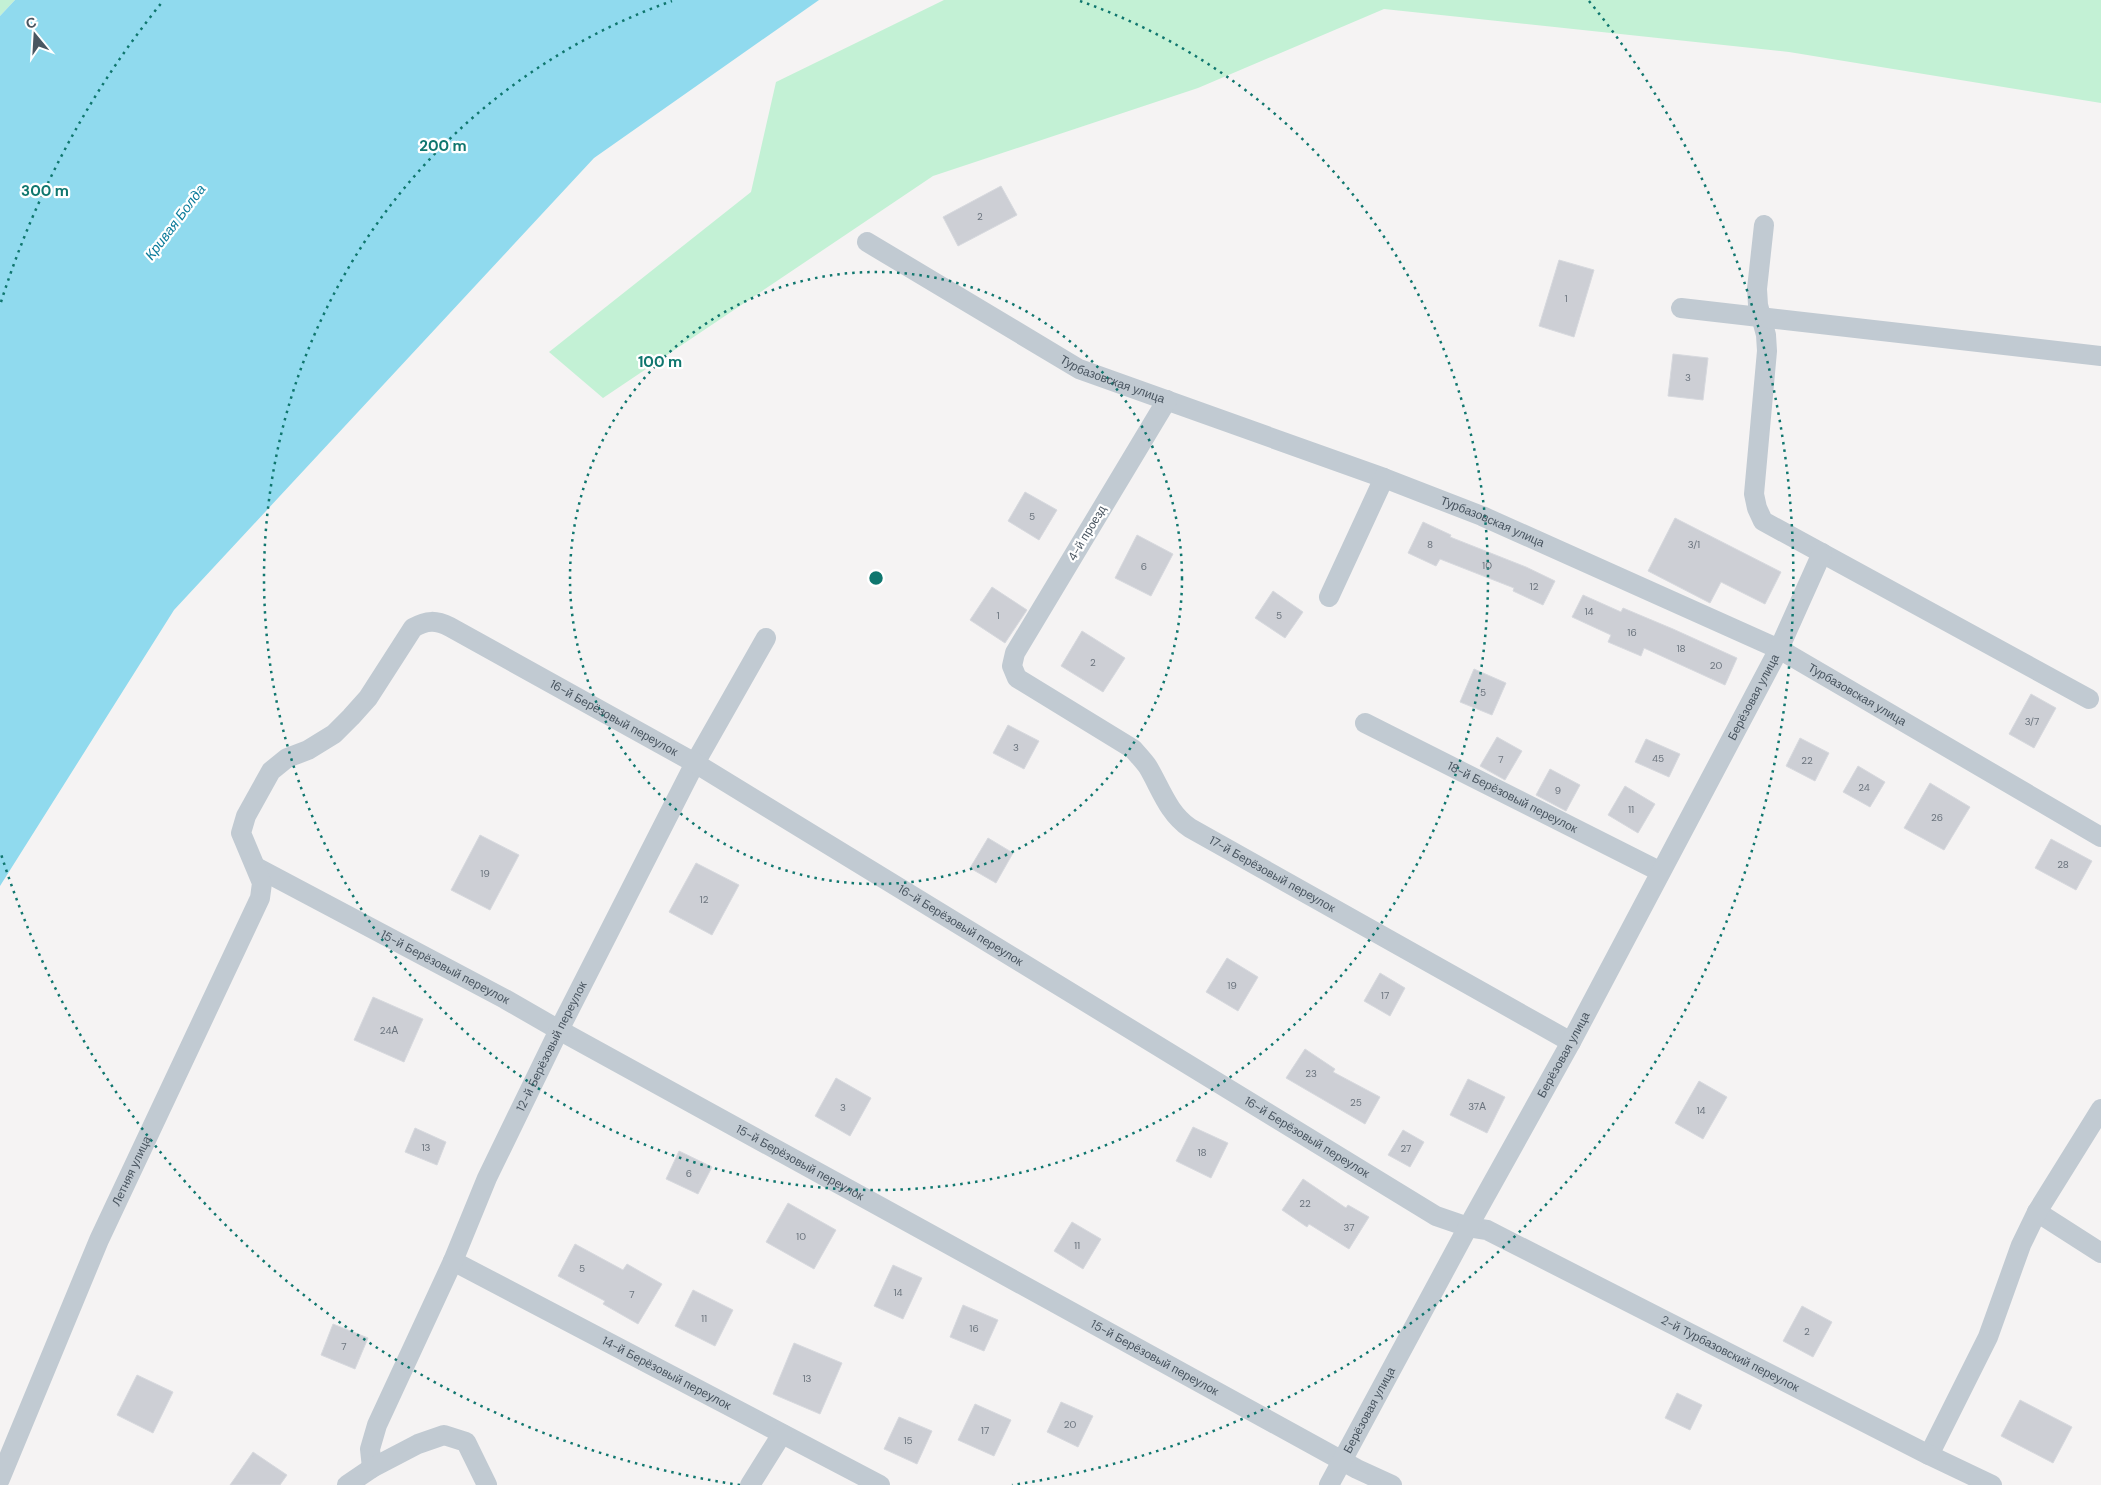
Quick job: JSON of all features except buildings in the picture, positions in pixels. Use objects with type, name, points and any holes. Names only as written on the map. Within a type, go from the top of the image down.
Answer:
[{"type":"street","points":[[1764,225],[1757,289],[1758,305],[1763,317],[1767,351],[1754,494],[1757,508],[1763,521],[2089,699]]},
{"type":"street","name":"Турбазовская улица","points":[[867,242],[1079,370],[1384,478],[1482,516],[1779,649],[2101,837]]},
{"type":"street","points":[[1681,308],[2101,356]]},
{"type":"street","name":"4-й проезд","points":[[1012,666],[1014,654],[1167,400]]},
{"type":"street","points":[[1329,597],[1384,478]]},
{"type":"street","name":"Берёзовая улица","points":[[1329,1485],[1468,1227],[1571,1042],[1779,649],[1822,553]]},
{"type":"street","name":"16-й Берёзовый переулок","points":[[256,867],[241,832],[246,816],[271,771],[287,758],[308,750],[334,734],[368,698],[413,628],[422,622],[432,620],[450,627],[695,763],[1436,1216],[1468,1227]]},
{"type":"street","name":"12-й Берёзовый переулок","points":[[372,1468],[370,1449],[377,1424],[453,1261],[487,1178],[559,1030],[695,763],[766,638]]},
{"type":"street","name":"17-й Берёзовый переулок","points":[[1012,666],[1017,678],[1133,749],[1147,765],[1172,812],[1190,828],[1571,1042]]},
{"type":"street","name":"18-й Берёзовый переулок","points":[[1365,722],[1660,871]]},
{"type":"street","name":"15-й Берёзовый переулок","points":[[256,867],[505,999],[1343,1461],[1392,1485]]},
{"type":"street","name":"Летняя улица","points":[[0,1479],[99,1240],[260,898],[262,883],[256,867]]},
{"type":"street","points":[[1929,1455],[1988,1338],[2022,1245],[2037,1212],[2101,1109]]},
{"type":"street","points":[[2037,1212],[2101,1253]]},
{"type":"street","name":"2-й Турбазовский переулок","points":[[1468,1227],[1487,1230],[1929,1455],[1992,1485]]},
{"type":"street","name":"14-й Берёзовый переулок","points":[[453,1261],[880,1485]]},
{"type":"street","points":[[750,1485],[782,1434]]},
{"type":"street","points":[[347,1485],[372,1468],[418,1444],[444,1435],[466,1442],[487,1485]]},
{"type":"green space","points":[[0,0],[15,0],[0,16]]},
{"type":"green space","points":[[944,0],[2101,0],[2101,103],[1789,52],[1384,9],[1198,88],[933,176],[603,398],[549,352],[751,192],[776,82]]},
{"type":"water","name":"Кривая Болда","points":[[15,0],[819,0],[594,158],[174,610],[0,886],[0,16]]}]
